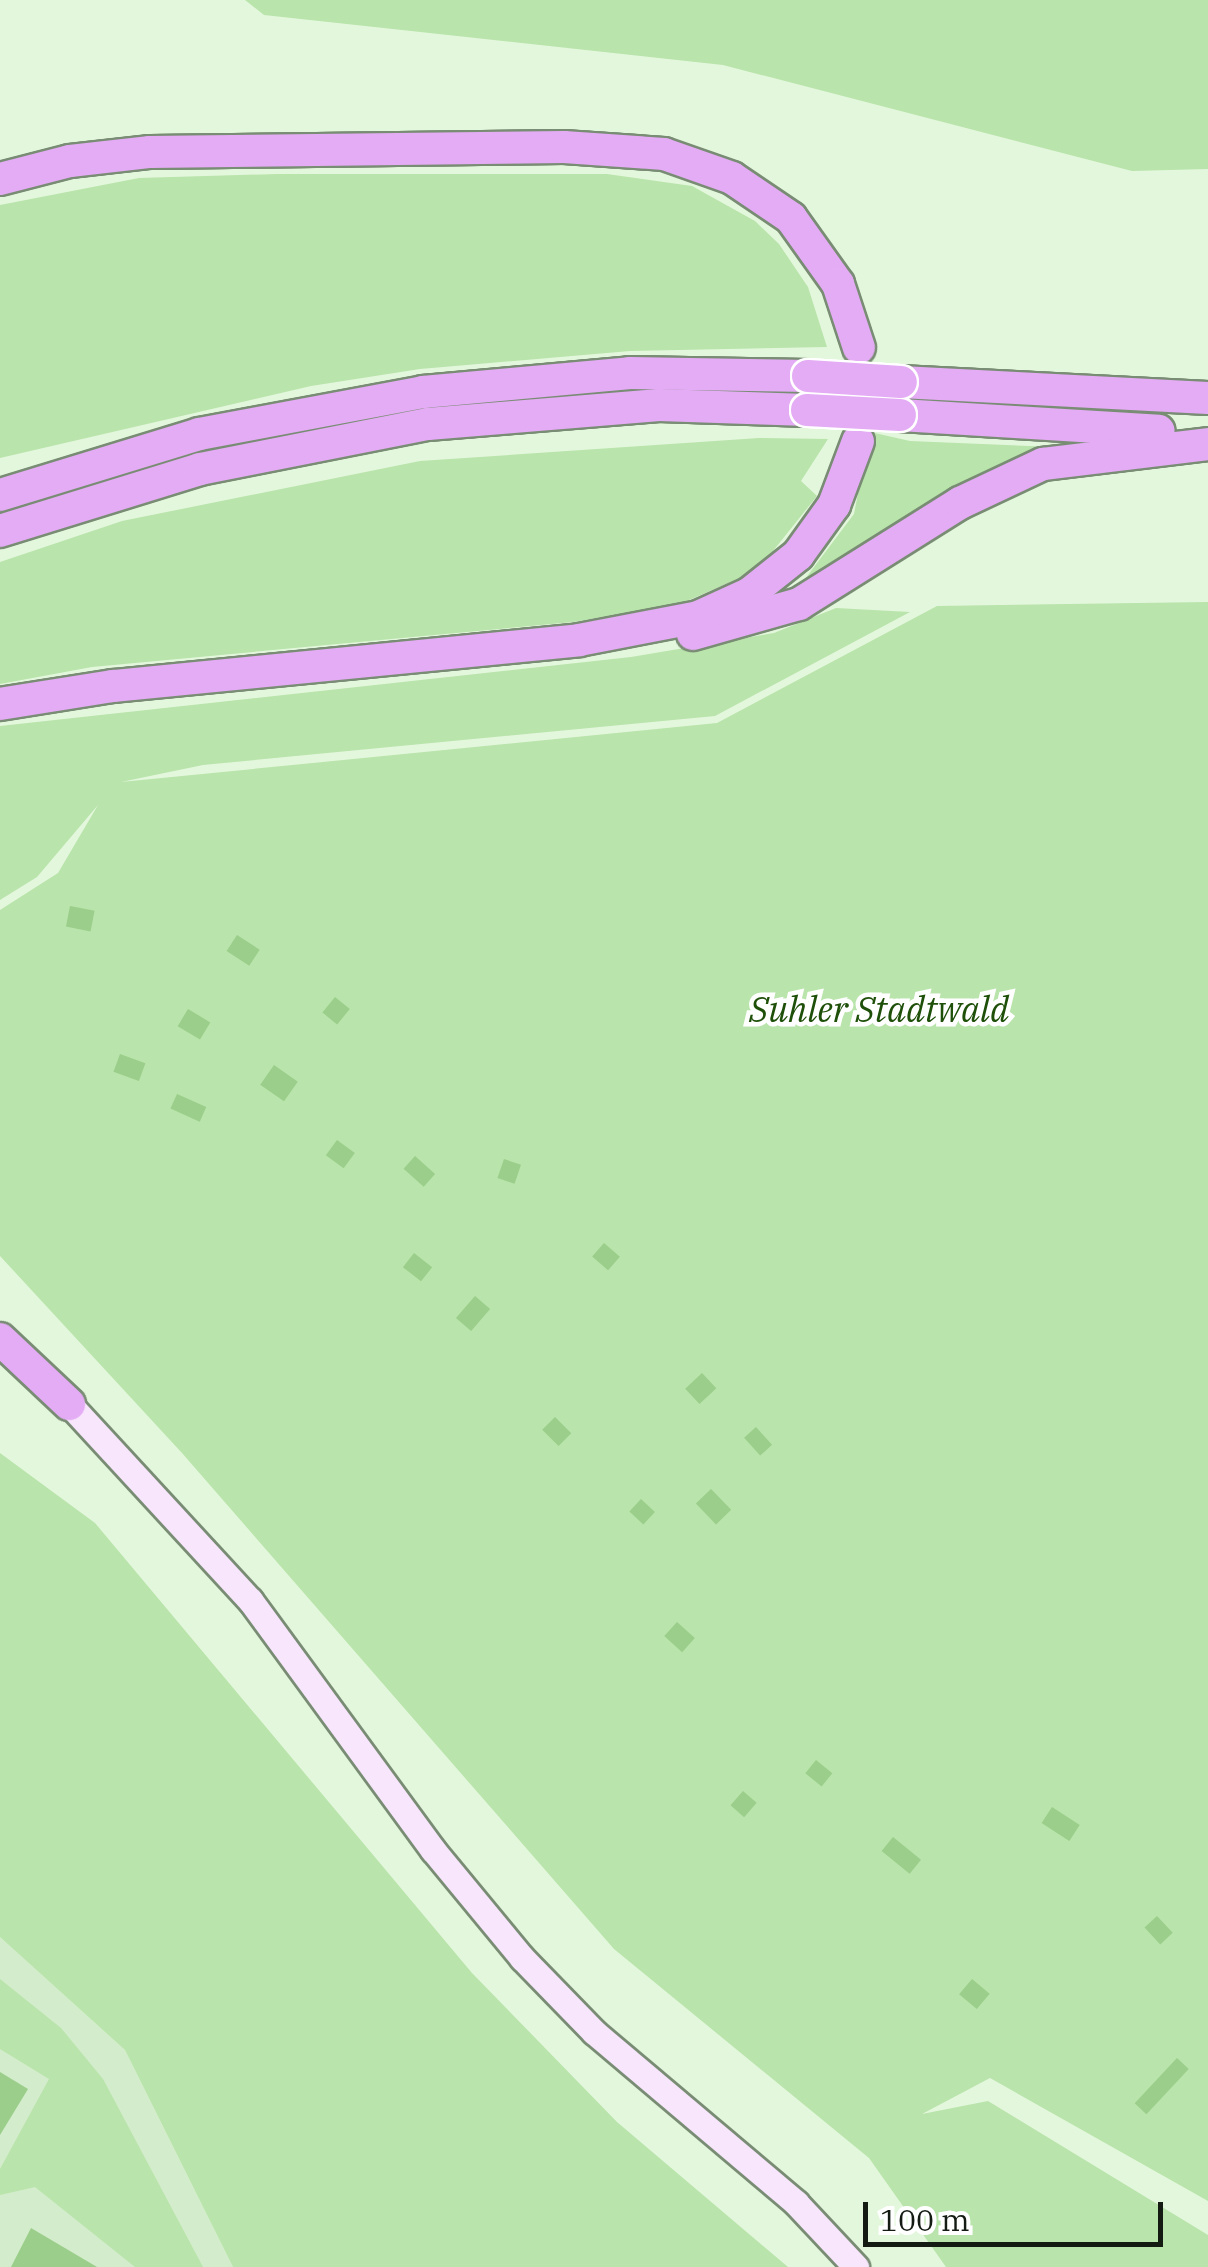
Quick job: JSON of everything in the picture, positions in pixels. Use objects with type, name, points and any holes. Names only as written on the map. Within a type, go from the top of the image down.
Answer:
[{"type":"highway","points":[[0,179],[70,160],[166,151],[564,147],[664,154],[732,178],[791,218],[838,284],[859,348]]},
{"type":"highway","points":[[0,495],[106,459],[315,409],[423,392],[630,373],[808,376],[1208,398]]},
{"type":"highway","points":[[0,531],[200,468],[428,424],[659,405],[1208,433]]},
{"type":"highway","points":[[579,640],[698,618],[767,582],[826,520],[858,441]]},
{"type":"highway","points":[[0,704],[112,686],[579,640],[705,632],[764,618],[820,592],[1014,475],[1087,456],[1208,444]]},
{"type":"highway","points":[[0,472],[106,459]]},
{"type":"highway","points":[[0,1339],[69,1404]]},
{"type":"main road","points":[[69,1404],[250,1600],[434,1850],[522,1958],[608,2044],[796,2203],[856,2267]]},
{"type":"shaded area","points":[[0,1937],[125,2050],[233,2267],[0,2267]]},
{"type":"green space","points":[[245,0],[1208,0],[1208,169],[1132,171],[723,65],[264,15]]},
{"type":"green space","points":[[607,174],[692,186],[755,221],[779,244],[808,287],[827,347],[630,351],[420,369],[311,386],[0,458],[0,205],[139,178]]},
{"type":"green space","points":[[870,432],[910,441],[1054,447],[768,607],[805,579],[854,514]]},
{"type":"green space","points":[[759,438],[828,439],[801,481],[817,496],[773,551],[744,576],[680,604],[573,622],[92,667],[0,684],[0,562],[122,521],[420,461]]},
{"type":"green space","name":"Suhler Stadtwald","points":[[1208,602],[1208,2201],[990,2078],[922,2114],[988,2101],[1208,2235],[1208,2267],[946,2267],[869,2158],[614,1949],[182,1453],[0,1256],[0,910],[58,873],[98,805],[37,877],[0,900],[0,726],[631,657],[774,633],[836,608],[910,612],[715,716],[203,765],[121,782],[717,723],[937,606]]},
{"type":"green space","points":[[0,1453],[95,1523],[472,1973],[617,2122],[788,2267],[233,2267],[125,2050],[0,1937]]},
{"type":"green space","points":[[0,1979],[61,2028],[103,2079],[203,2267],[135,2267],[35,2187],[0,2195],[0,2169],[49,2079],[0,2049]]},
{"type":"building","points":[[70,906],[95,911],[91,931],[66,927]]},
{"type":"building","points":[[237,935],[260,950],[249,966],[227,951]]},
{"type":"building","points":[[335,997],[350,1009],[337,1025],[322,1013]]},
{"type":"building","points":[[188,1009],[210,1022],[200,1040],[178,1026]]},
{"type":"building","points":[[120,1054],[145,1063],[139,1081],[114,1072]]},
{"type":"building","points":[[274,1065],[298,1082],[284,1101],[260,1085]]},
{"type":"building","points":[[177,1094],[206,1107],[200,1122],[170,1109]]},
{"type":"building","points":[[337,1140],[355,1153],[344,1168],[326,1155]]},
{"type":"building","points":[[415,1156],[435,1174],[424,1187],[404,1169]]},
{"type":"building","points":[[504,1159],[521,1165],[515,1184],[497,1178]]},
{"type":"building","points":[[604,1243],[620,1257],[608,1270],[592,1257]]},
{"type":"building","points":[[414,1253],[432,1267],[421,1281],[403,1267]]},
{"type":"building","points":[[475,1296],[490,1309],[471,1331],[456,1318]]},
{"type":"building","points":[[702,1373],[716,1388],[700,1404],[685,1389]]},
{"type":"building","points":[[555,1417],[571,1433],[559,1446],[542,1430]]},
{"type":"building","points":[[756,1427],[772,1445],[760,1456],[744,1438]]},
{"type":"building","points":[[711,1489],[731,1510],[716,1524],[696,1504]]},
{"type":"building","points":[[641,1499],[655,1512],[643,1524],[629,1511]]},
{"type":"building","points":[[677,1622],[695,1638],[682,1652],[664,1636]]},
{"type":"building","points":[[816,1760],[832,1773],[822,1786],[805,1773]]},
{"type":"building","points":[[743,1791],[757,1803],[744,1817],[731,1805]]},
{"type":"building","points":[[1052,1807],[1080,1825],[1069,1841],[1042,1823]]},
{"type":"building","points":[[893,1837],[921,1860],[910,1874],[882,1851]]},
{"type":"building","points":[[1157,1916],[1173,1933],[1160,1944],[1145,1928]]},
{"type":"building","points":[[972,1979],[990,1994],[977,2009],[959,1994]]},
{"type":"building","points":[[1177,2058],[1189,2069],[1146,2114],[1135,2103]]},
{"type":"building","points":[[0,2072],[28,2089],[0,2135]]},
{"type":"building","points":[[31,2228],[97,2267],[11,2267]]}]
